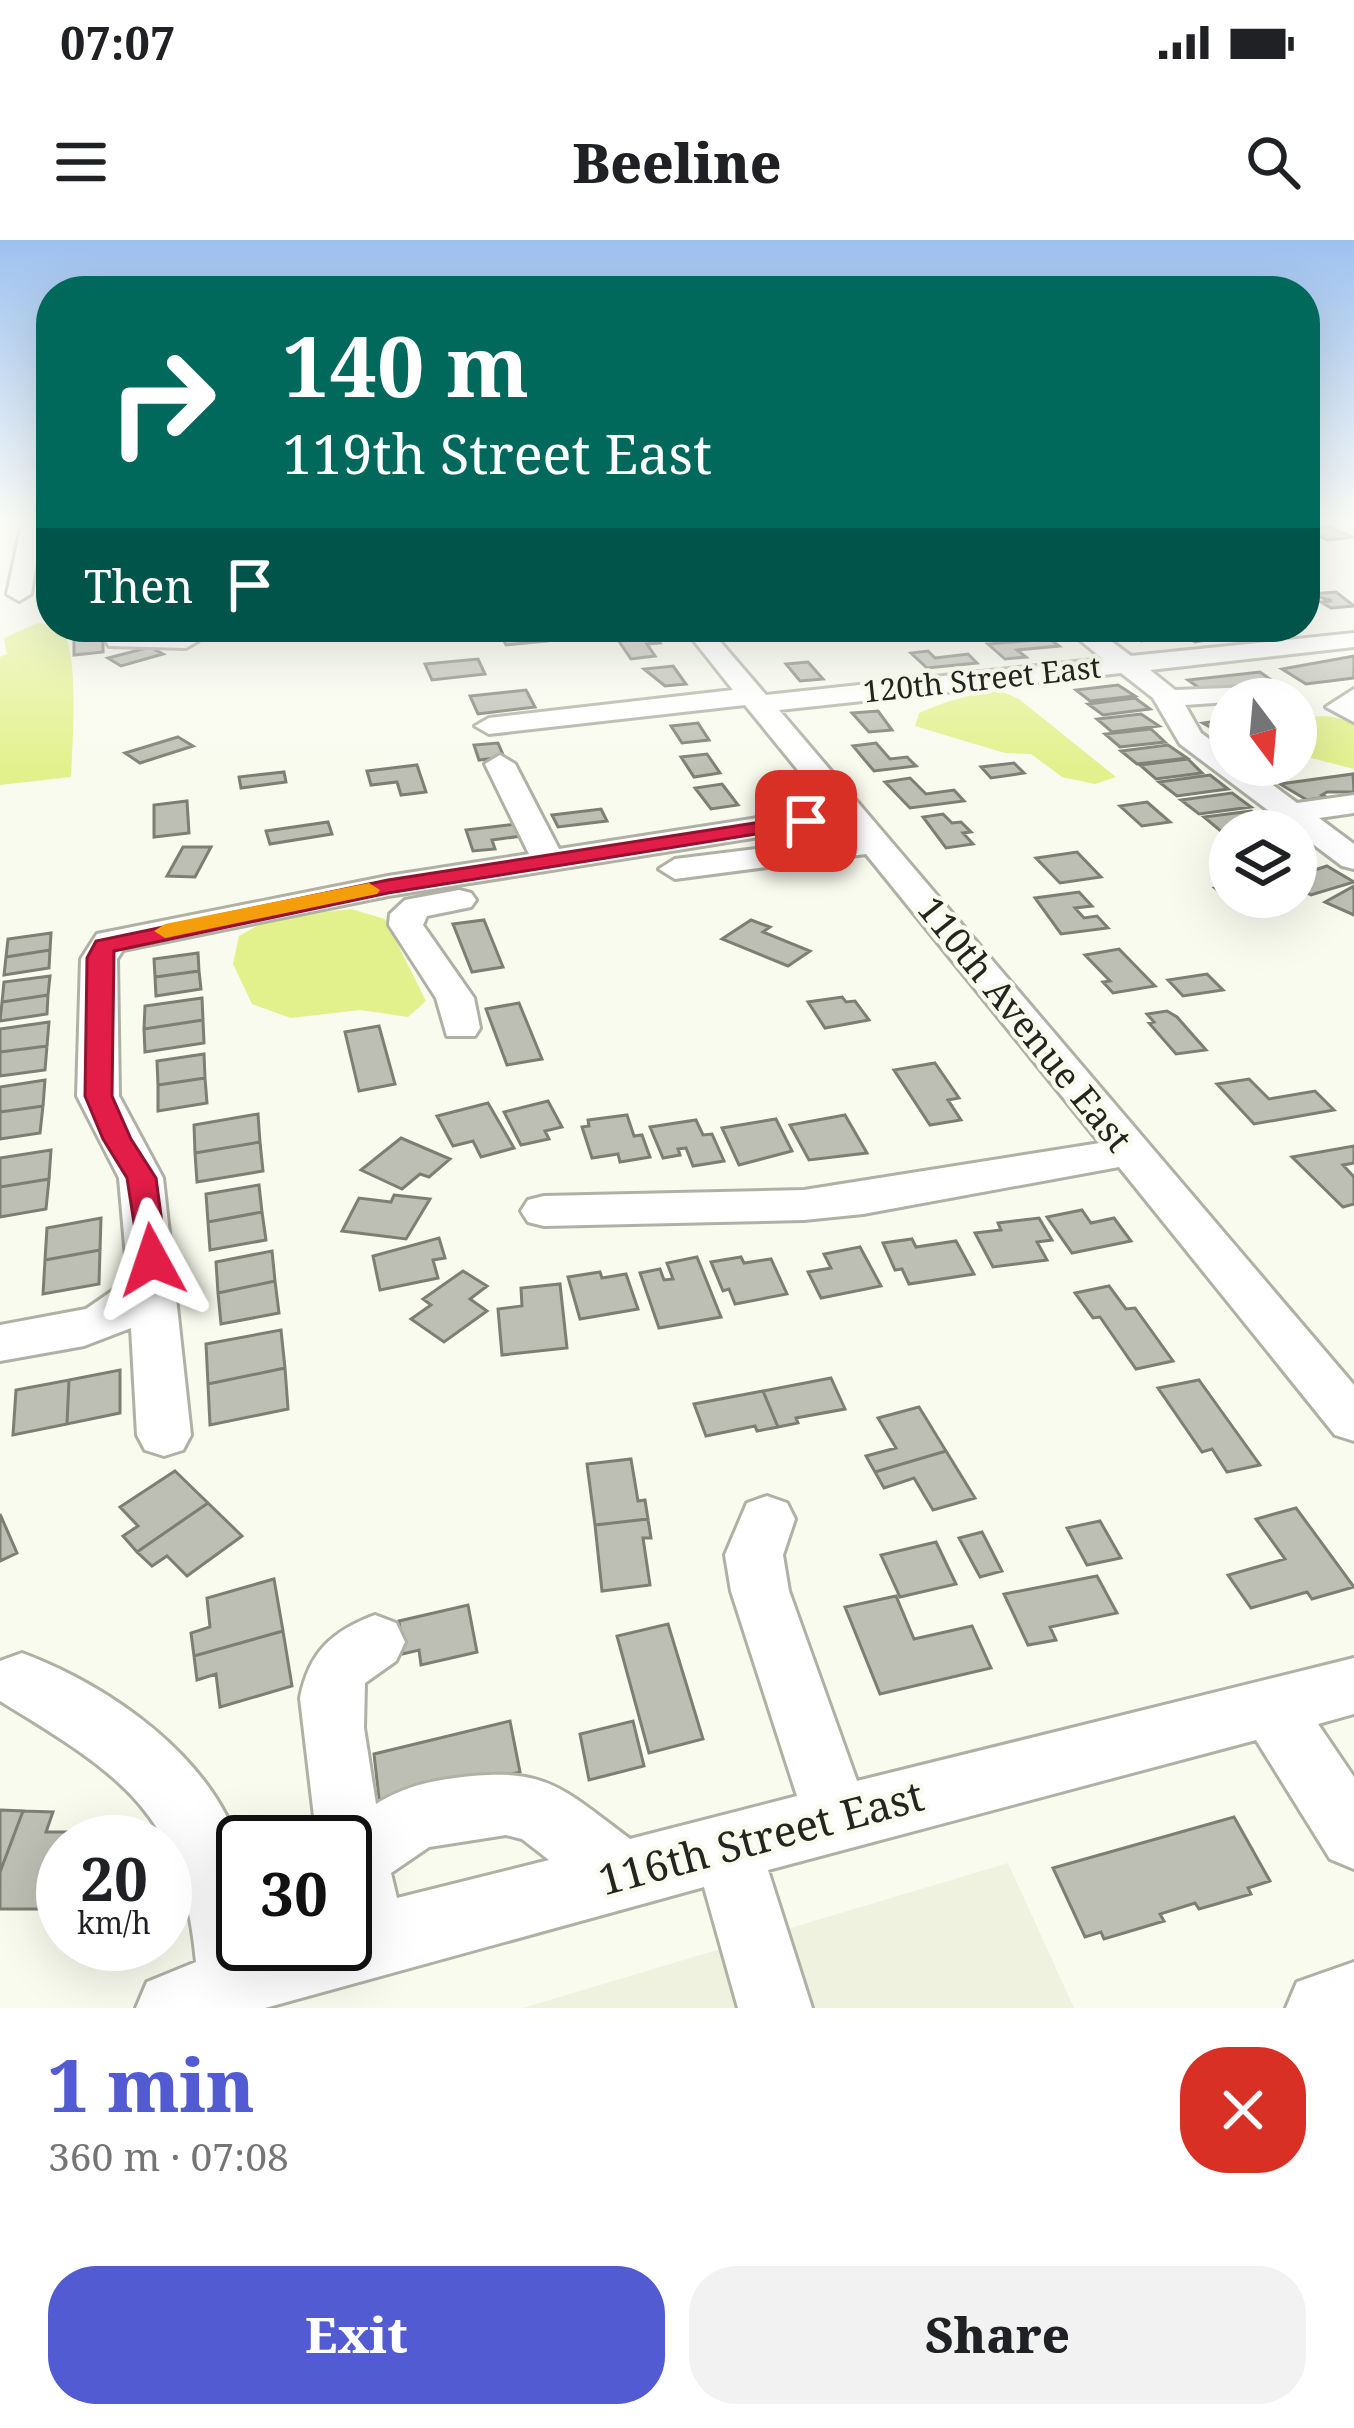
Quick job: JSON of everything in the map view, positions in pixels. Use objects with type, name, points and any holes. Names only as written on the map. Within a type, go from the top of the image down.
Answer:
[{"type":"street","points":[[1320,623],[1351,640]]},
{"type":"street","name":"120th Street East","points":[[489,726],[1351,640]]},
{"type":"street","points":[[186,642],[189,676]]},
{"type":"street","name":"110th Avenue East","points":[[707,642],[1354,1421]]},
{"type":"street","points":[[1097,642],[1168,698],[1190,738],[1285,810]]},
{"type":"street","points":[[1168,698],[1209,696]]},
{"type":"street","points":[[1354,697],[1340,707],[1354,715]]},
{"type":"street","points":[[500,764],[549,861]]},
{"type":"street","points":[[1311,810],[1354,804]]},
{"type":"street","points":[[164,1435],[143,1295],[141,1178],[98,1096],[98,958],[104,946],[388,886],[851,814]]},
{"type":"street","points":[[1317,833],[1354,859]]},
{"type":"street","points":[[461,1028],[454,998],[406,925],[406,914],[418,907],[877,844]]},
{"type":"street","points":[[544,1211],[824,1203],[1128,1152]]},
{"type":"street","points":[[0,1343],[80,1328],[143,1295]]},
{"type":"street","points":[[767,1519],[754,1555],[760,1591],[836,1817]]},
{"type":"street","points":[[349,1815],[333,1723],[333,1681],[347,1657],[375,1642]]},
{"type":"street","points":[[22,1681],[125,1743],[162,1775],[199,1828],[221,1878],[234,1980]]},
{"type":"street","name":"116th Street East","points":[[372,1943],[836,1817],[1354,1686]]},
{"type":"street","points":[[1271,1708],[1354,1836]]},
{"type":"street","points":[[372,1846],[417,1816],[506,1803],[538,1810],[622,1875]]},
{"type":"street","points":[[727,1846],[775,2008]]},
{"type":"street","name":"116th Street East","points":[[173,2008],[234,1980],[267,1971]]},
{"type":"street","points":[[1323,2008],[1354,1998]]},
{"type":"shaded area","points":[[1008,1863],[1074,2008],[523,2008]]},
{"type":"green space","points":[[36,624],[36,642],[68,642],[74,701],[71,777],[0,785],[4,638]]},
{"type":"green space","points":[[1000,691],[1019,699],[1116,777],[1095,784],[1062,777],[1031,754],[1005,753],[915,726],[919,713]]},
{"type":"green space","points":[[1317,716],[1354,722],[1354,769],[1317,759]]},
{"type":"green space","points":[[351,909],[385,919],[426,1001],[408,1017],[360,1010],[291,1018],[252,1004],[233,964],[239,936],[271,918]]},
{"type":"building","points":[[74,642],[103,642],[103,652],[74,655]]},
{"type":"building","points":[[619,642],[660,643],[647,644],[655,656],[631,659]]},
{"type":"building","points":[[1054,642],[1059,646],[1017,650],[1026,657],[1005,659],[988,644]]},
{"type":"building","points":[[150,647],[163,654],[121,666],[108,658]]},
{"type":"building","points":[[928,651],[935,658],[968,654],[977,663],[927,668],[911,653]]},
{"type":"building","points":[[1354,656],[1354,678],[1317,683],[1317,678],[1296,678],[1282,669]]},
{"type":"building","points":[[478,659],[485,674],[432,680],[425,664]]},
{"type":"building","points":[[808,662],[823,679],[800,681],[786,664]]},
{"type":"building","points":[[673,666],[686,684],[665,686],[644,669]]},
{"type":"building","points":[[1260,672],[1268,678],[1209,678],[1209,689],[1202,690],[1188,680]]},
{"type":"building","points":[[1118,685],[1135,696],[1090,701],[1076,690]]},
{"type":"building","points":[[526,690],[535,707],[478,714],[470,696]]},
{"type":"building","points":[[1135,698],[1150,709],[1103,715],[1088,704]]},
{"type":"building","points":[[878,711],[892,730],[869,732],[852,713]]},
{"type":"building","points":[[1141,714],[1159,726],[1112,732],[1097,719]]},
{"type":"building","points":[[698,723],[709,740],[682,743],[671,726]]},
{"type":"building","points":[[1151,729],[1165,742],[1120,747],[1105,734]]},
{"type":"building","points":[[178,737],[193,746],[140,763],[125,753]]},
{"type":"building","points":[[498,743],[504,757],[479,760],[474,745]]},
{"type":"building","points":[[876,743],[890,759],[907,757],[916,766],[874,771],[853,746]]},
{"type":"building","points":[[1168,745],[1187,758],[1137,764],[1121,751]]},
{"type":"building","points":[[707,754],[720,773],[694,777],[681,757]]},
{"type":"building","points":[[1188,759],[1202,773],[1156,779],[1140,765]]},
{"type":"building","points":[[1014,763],[1024,773],[991,778],[981,767]]},
{"type":"building","points":[[417,765],[426,792],[401,795],[397,782],[371,785],[367,771]]},
{"type":"building","points":[[284,772],[286,782],[241,788],[239,777]]},
{"type":"building","points":[[1353,774],[1354,792],[1327,792],[1322,795],[1326,797],[1307,800],[1283,786],[1317,786],[1317,779]]},
{"type":"building","points":[[1209,775],[1209,786],[1228,789],[1177,796],[1159,782]]},
{"type":"building","points":[[910,778],[926,794],[954,790],[964,801],[910,808],[885,782]]},
{"type":"building","points":[[722,784],[738,805],[711,809],[695,788]]},
{"type":"building","points":[[1232,793],[1251,807],[1199,814],[1181,800]]},
{"type":"building","points":[[187,801],[189,833],[154,837],[154,805]]},
{"type":"building","points":[[1147,802],[1170,822],[1142,826],[1120,806]]},
{"type":"building","points":[[601,809],[607,821],[558,827],[552,815]]},
{"type":"building","points":[[943,814],[971,832],[963,833],[973,844],[946,848],[923,817]]},
{"type":"building","points":[[328,822],[332,834],[270,844],[266,831]]},
{"type":"building","points":[[517,824],[522,836],[492,840],[495,849],[473,851],[466,830]]},
{"type":"building","points":[[183,847],[211,847],[195,877],[167,876]]},
{"type":"building","points":[[1077,852],[1101,877],[1060,883],[1036,858]]},
{"type":"building","points":[[1327,866],[1354,882],[1317,893],[1317,869]]},
{"type":"building","points":[[1354,886],[1354,915],[1325,902]]},
{"type":"building","points":[[1079,892],[1092,906],[1075,908],[1084,918],[1097,916],[1108,928],[1061,934],[1035,898]]},
{"type":"building","points":[[484,920],[503,967],[472,972],[453,924]]},
{"type":"building","points":[[751,920],[770,927],[763,932],[810,951],[788,966],[722,939]]},
{"type":"building","points":[[51,933],[50,950],[6,957],[8,939]]},
{"type":"building","points":[[1119,949],[1155,986],[1113,993],[1103,982],[1110,981],[1085,955]]},
{"type":"building","points":[[50,950],[49,968],[4,975],[6,957]]},
{"type":"building","points":[[198,953],[199,971],[155,977],[154,959]]},
{"type":"building","points":[[199,971],[201,989],[156,996],[155,977]]},
{"type":"building","points":[[1207,974],[1223,990],[1183,996],[1168,980]]},
{"type":"building","points":[[50,976],[48,995],[2,1002],[4,982]]},
{"type":"building","points":[[48,995],[47,1014],[0,1021],[2,1002]]},
{"type":"building","points":[[842,997],[846,1002],[855,1001],[869,1020],[825,1028],[808,1002]]},
{"type":"building","points":[[202,998],[203,1020],[144,1029],[145,1006]]},
{"type":"building","points":[[519,1003],[542,1059],[507,1065],[486,1009]]},
{"type":"building","points":[[1167,1011],[1206,1050],[1176,1054],[1149,1023],[1154,1022],[1147,1014]]},
{"type":"building","points":[[203,1020],[204,1043],[145,1052],[144,1029]]},
{"type":"building","points":[[49,1022],[47,1046],[0,1052],[0,1029]]},
{"type":"building","points":[[379,1026],[395,1084],[359,1091],[345,1032]]},
{"type":"building","points":[[47,1046],[45,1070],[0,1076],[0,1052]]},
{"type":"building","points":[[204,1054],[205,1078],[158,1085],[157,1061]]},
{"type":"building","points":[[935,1063],[959,1098],[948,1100],[961,1120],[930,1125],[894,1070]]},
{"type":"building","points":[[205,1078],[207,1103],[158,1111],[158,1085]]},
{"type":"building","points":[[1249,1079],[1269,1099],[1315,1091],[1334,1110],[1254,1124],[1217,1084]]},
{"type":"building","points":[[45,1080],[43,1106],[0,1112],[0,1087]]},
{"type":"building","points":[[548,1101],[562,1127],[545,1131],[549,1139],[521,1145],[504,1112]]},
{"type":"building","points":[[488,1103],[514,1148],[481,1157],[473,1141],[453,1146],[437,1116]]},
{"type":"building","points":[[43,1106],[40,1133],[0,1139],[0,1112]]},
{"type":"building","points":[[258,1114],[260,1142],[195,1153],[194,1125]]},
{"type":"building","points":[[627,1115],[634,1136],[642,1135],[650,1157],[620,1162],[618,1154],[592,1158],[582,1127],[589,1126],[588,1120]]},
{"type":"building","points":[[845,1115],[867,1153],[809,1160],[790,1125]]},
{"type":"building","points":[[776,1119],[792,1151],[739,1165],[722,1128]]},
{"type":"building","points":[[696,1120],[703,1135],[712,1134],[724,1161],[693,1166],[686,1148],[678,1149],[680,1155],[663,1158],[650,1127]]},
{"type":"building","points":[[401,1138],[450,1159],[429,1177],[420,1174],[402,1189],[361,1170]]},
{"type":"building","points":[[260,1142],[263,1171],[197,1182],[195,1153]]},
{"type":"building","points":[[1354,1146],[1354,1163],[1343,1165],[1354,1177],[1354,1204],[1343,1207],[1292,1157]]},
{"type":"building","points":[[51,1150],[49,1179],[0,1187],[0,1158]]},
{"type":"building","points":[[49,1179],[46,1209],[0,1217],[0,1187]]},
{"type":"building","points":[[259,1185],[262,1212],[208,1222],[206,1194]]},
{"type":"building","points":[[394,1195],[430,1199],[406,1239],[342,1231],[359,1198],[391,1202]]},
{"type":"building","points":[[1082,1210],[1091,1223],[1114,1218],[1131,1241],[1072,1253],[1047,1217]]},
{"type":"building","points":[[262,1212],[266,1240],[210,1250],[208,1222]]},
{"type":"building","points":[[101,1218],[100,1250],[45,1260],[47,1228]]},
{"type":"building","points":[[1039,1218],[1052,1240],[1037,1242],[1047,1260],[993,1267],[975,1233],[1001,1230],[998,1223]]},
{"type":"building","points":[[439,1238],[445,1258],[433,1260],[438,1278],[380,1290],[373,1256]]},
{"type":"building","points":[[912,1239],[916,1247],[956,1241],[974,1274],[909,1284],[902,1269],[895,1270],[883,1243]]},
{"type":"building","points":[[860,1247],[881,1286],[821,1298],[808,1272],[831,1268],[824,1254]]},
{"type":"building","points":[[100,1250],[99,1284],[43,1294],[45,1260]]},
{"type":"building","points":[[272,1251],[275,1281],[218,1293],[216,1262]]},
{"type":"building","points":[[697,1257],[721,1317],[659,1328],[640,1273],[660,1269],[664,1280],[673,1279],[667,1263]]},
{"type":"building","points":[[741,1257],[744,1263],[771,1259],[787,1294],[735,1304],[729,1289],[723,1291],[711,1262]]},
{"type":"building","points":[[463,1271],[487,1286],[470,1299],[487,1311],[444,1342],[411,1319],[431,1305],[423,1299]]},
{"type":"building","points":[[600,1272],[602,1278],[626,1274],[638,1309],[580,1319],[568,1277]]},
{"type":"building","points":[[275,1281],[279,1313],[221,1324],[218,1293]]},
{"type":"building","points":[[560,1284],[567,1348],[502,1355],[498,1309],[522,1306],[521,1288]]},
{"type":"building","points":[[1109,1286],[1126,1309],[1135,1308],[1173,1361],[1136,1369],[1100,1317],[1093,1318],[1075,1293]]},
{"type":"building","points":[[281,1330],[285,1368],[208,1384],[206,1344]]},
{"type":"building","points":[[285,1368],[288,1409],[210,1425],[208,1384]]},
{"type":"building","points":[[120,1370],[120,1413],[67,1424],[69,1380]]},
{"type":"building","points":[[831,1378],[845,1409],[796,1418],[798,1423],[778,1427],[763,1391]]},
{"type":"building","points":[[69,1380],[67,1424],[13,1435],[16,1390]]},
{"type":"building","points":[[1199,1380],[1260,1465],[1227,1472],[1212,1449],[1202,1452],[1158,1388]]},
{"type":"building","points":[[763,1391],[778,1427],[757,1431],[755,1426],[706,1436],[694,1404]]},
{"type":"building","points":[[919,1407],[946,1451],[875,1472],[866,1456],[896,1448],[878,1418]]},
{"type":"building","points":[[946,1451],[975,1498],[933,1510],[914,1478],[884,1488],[875,1472]]},
{"type":"building","points":[[631,1459],[638,1501],[645,1500],[648,1519],[595,1525],[587,1464]]},
{"type":"building","points":[[175,1471],[208,1503],[137,1552],[123,1536],[138,1526],[120,1507]]},
{"type":"building","points":[[208,1503],[242,1536],[187,1576],[167,1556],[152,1566],[137,1552]]},
{"type":"building","points":[[1296,1508],[1354,1587],[1312,1599],[1307,1592],[1251,1608],[1228,1575],[1285,1559],[1256,1519]]},
{"type":"building","points":[[0,1514],[17,1553],[0,1561]]},
{"type":"building","points":[[648,1519],[651,1538],[643,1538],[650,1585],[602,1591],[595,1525]]},
{"type":"building","points":[[1100,1521],[1121,1558],[1087,1565],[1067,1528]]},
{"type":"building","points":[[982,1532],[1002,1571],[980,1577],[959,1538]]},
{"type":"building","points":[[936,1542],[956,1584],[900,1597],[881,1555]]},
{"type":"building","points":[[1097,1576],[1117,1613],[1050,1627],[1056,1640],[1028,1645],[1004,1594]]},
{"type":"building","points":[[274,1579],[283,1631],[194,1656],[191,1633],[210,1627],[207,1598]]},
{"type":"building","points":[[896,1596],[914,1639],[972,1626],[991,1668],[880,1694],[845,1607]]},
{"type":"building","points":[[468,1605],[477,1652],[421,1665],[419,1650],[403,1654],[399,1621]]},
{"type":"building","points":[[668,1624],[703,1739],[649,1753],[617,1636]]},
{"type":"building","points":[[283,1631],[292,1686],[220,1707],[216,1674],[197,1680],[194,1656]]},
{"type":"building","points":[[510,1721],[520,1772],[380,1807],[374,1754]]},
{"type":"building","points":[[633,1721],[644,1766],[589,1780],[580,1734]]},
{"type":"building","points":[[0,1810],[23,1811],[0,1872]]},
{"type":"building","points":[[23,1811],[53,1812],[36,1815],[36,1909],[0,1909],[0,1872]]},
{"type":"building","points":[[1234,1817],[1270,1881],[1248,1888],[1251,1894],[1160,1914],[1164,1921],[1104,1939],[1101,1932],[1085,1937],[1053,1868]]},
{"type":"slow traffic","points":[[165,931],[369,890]]},
{"type":"route","points":[[152,1260],[141,1178],[98,1096],[98,958],[104,946],[388,886],[806,821]]}]
